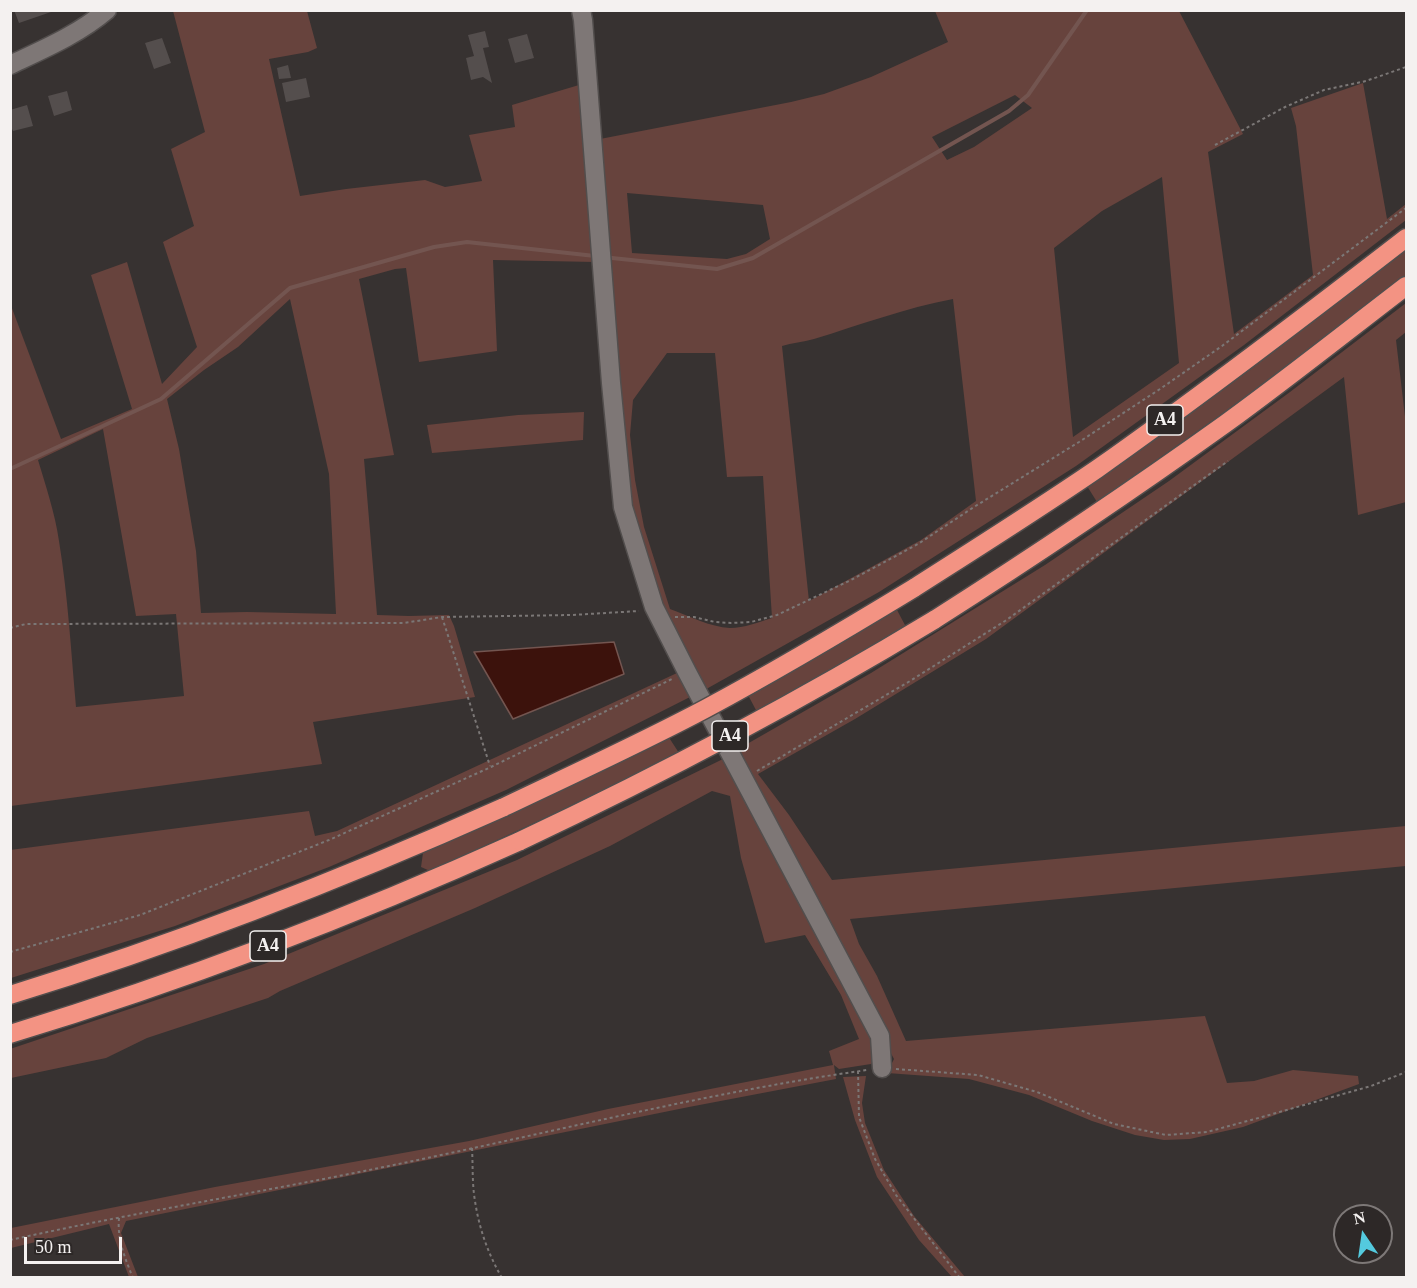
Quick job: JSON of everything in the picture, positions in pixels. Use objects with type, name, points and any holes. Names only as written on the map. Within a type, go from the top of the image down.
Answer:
[{"type":"highway","name":"A4","points":[[10,995],[99,967],[224,923],[324,884],[504,807],[705,709],[816,647],[914,588],[1098,468],[1247,360],[1407,238]]},
{"type":"highway","name":"A4","points":[[10,1034],[109,1003],[238,957],[444,875],[620,793],[776,711],[934,620],[1143,482],[1260,398],[1407,286]]},
{"type":"street","points":[[10,65],[94,21],[107,10]]},
{"type":"street","points":[[581,10],[623,507],[657,614],[880,1036],[882,1068]]},
{"type":"path","points":[[1215,145],[1285,107],[1324,90],[1366,81],[1407,66]]},
{"type":"path","points":[[10,628],[26,624],[404,623],[442,617],[636,612],[731,623],[751,622],[777,615],[851,580],[918,544],[1069,448],[1222,346],[1407,208]]},
{"type":"path","points":[[744,779],[910,681],[1005,621],[1228,461]]},
{"type":"path","points":[[442,617],[491,767]]},
{"type":"path","points":[[10,952],[140,915],[329,840],[491,767],[687,672]]},
{"type":"path","points":[[10,1240],[368,1170],[711,1096],[882,1068],[978,1075],[1037,1092],[1114,1124],[1166,1135],[1207,1132],[1371,1086],[1407,1072]]},
{"type":"path","points":[[858,1071],[859,1117],[874,1159],[896,1196],[960,1278]]},
{"type":"path","points":[[472,1148],[474,1201],[484,1239],[502,1278]]},
{"type":"path","points":[[119,1218],[120,1242],[133,1278]]},
{"type":"shaded area","points":[[173,11],[307,11],[317,48],[308,52],[269,59],[300,196],[425,180],[445,187],[482,181],[469,135],[515,127],[512,105],[579,85],[596,262],[493,260],[497,351],[419,362],[406,268],[359,279],[394,455],[364,459],[377,615],[449,615],[475,697],[313,722],[322,764],[11,806],[10,303],[61,439],[132,409],[91,275],[127,262],[162,384],[197,347],[163,242],[194,226],[171,149],[205,132]],"holes":[[[290,299],[329,474],[336,614],[201,613],[196,551],[179,449],[167,399],[238,347]],[[103,429],[136,616],[176,614],[184,696],[76,707],[59,541],[53,510],[38,460]]]},
{"type":"shaded area","points":[[935,11],[1179,11],[1243,134],[1208,152],[1234,334],[1313,275],[1296,126],[1291,108],[1363,83],[1387,219],[1406,204],[1406,220],[1244,345],[1076,466],[879,592],[701,692],[657,604],[633,517],[610,251],[602,193],[600,139],[824,94],[871,77],[948,42]],"holes":[[[1015,95],[1032,108],[974,147],[947,160],[932,137]],[[1162,177],[1179,363],[1073,437],[1054,248],[1102,211]],[[627,193],[763,205],[770,239],[746,254],[727,259],[632,253]],[[953,299],[976,501],[921,540],[809,601],[782,346],[814,339],[918,307]],[[667,353],[715,353],[727,477],[763,476],[772,618],[730,628],[707,623],[670,609],[644,527],[635,480],[630,435],[633,400]]]},
{"type":"shaded area","points":[[1406,248],[1406,275],[1246,397],[1097,502],[1087,486]]},
{"type":"shaded area","points":[[1406,303],[1406,332],[1396,340],[1406,425],[1406,502],[1358,515],[1344,377],[986,639],[855,719],[758,774],[789,815],[832,880],[1406,826],[1406,866],[850,919],[859,944],[877,976],[906,1041],[1205,1016],[1227,1083],[1254,1081],[1293,1070],[1358,1076],[1359,1084],[1243,1127],[1190,1139],[1164,1140],[1135,1135],[1092,1121],[1029,1095],[969,1079],[887,1073],[894,1059],[733,752],[871,673],[1045,565],[1169,481]]},
{"type":"shaded area","points":[[584,412],[583,440],[432,453],[427,425],[518,415]]},
{"type":"shaded area","points":[[897,610],[906,627],[757,712],[748,695]]},
{"type":"shaded area","points":[[614,642],[624,674],[513,719],[474,652]]},
{"type":"shaded area","points":[[677,673],[690,697],[506,790],[329,867],[175,926],[11,978],[10,850],[309,811],[315,836],[337,831]]},
{"type":"shaded area","points":[[668,736],[679,753],[430,871],[421,867],[423,853]]},
{"type":"shaded area","points":[[723,759],[874,1042],[876,1058],[871,1064],[839,1069],[834,1065],[836,1079],[126,1221],[121,1233],[138,1277],[129,1277],[109,1224],[11,1248],[11,1228],[215,1187],[469,1141],[608,1109],[833,1065],[829,1051],[859,1039],[841,995],[805,935],[765,943],[741,858],[730,796],[712,791],[610,846],[475,908],[268,998],[147,1038],[106,1058],[11,1078],[10,1049],[264,964],[517,860]]},
{"type":"shaded area","points":[[866,1076],[862,1103],[865,1123],[884,1170],[914,1216],[965,1277],[952,1277],[919,1240],[877,1177],[855,1120],[843,1077]]},
{"type":"building","points":[[14,10],[50,10],[51,12],[19,23]]},
{"type":"building","points":[[485,31],[489,47],[483,48],[492,83],[483,77],[471,80],[466,58],[474,56],[468,35]]},
{"type":"building","points":[[527,34],[534,58],[515,63],[508,39]]},
{"type":"building","points":[[162,38],[171,63],[154,69],[145,43]]},
{"type":"building","points":[[288,65],[291,78],[279,79],[277,68]]},
{"type":"building","points":[[306,78],[310,97],[286,102],[282,83]]},
{"type":"building","points":[[67,91],[72,110],[54,116],[48,96]]},
{"type":"building","points":[[27,105],[33,126],[13,131],[10,125],[10,110]]},
{"type":"waterway","points":[[612,258],[717,269],[753,258],[1009,111],[1028,95],[1087,10]]},
{"type":"waterway","points":[[10,469],[161,399],[290,288],[434,247],[467,242],[595,256]]}]
